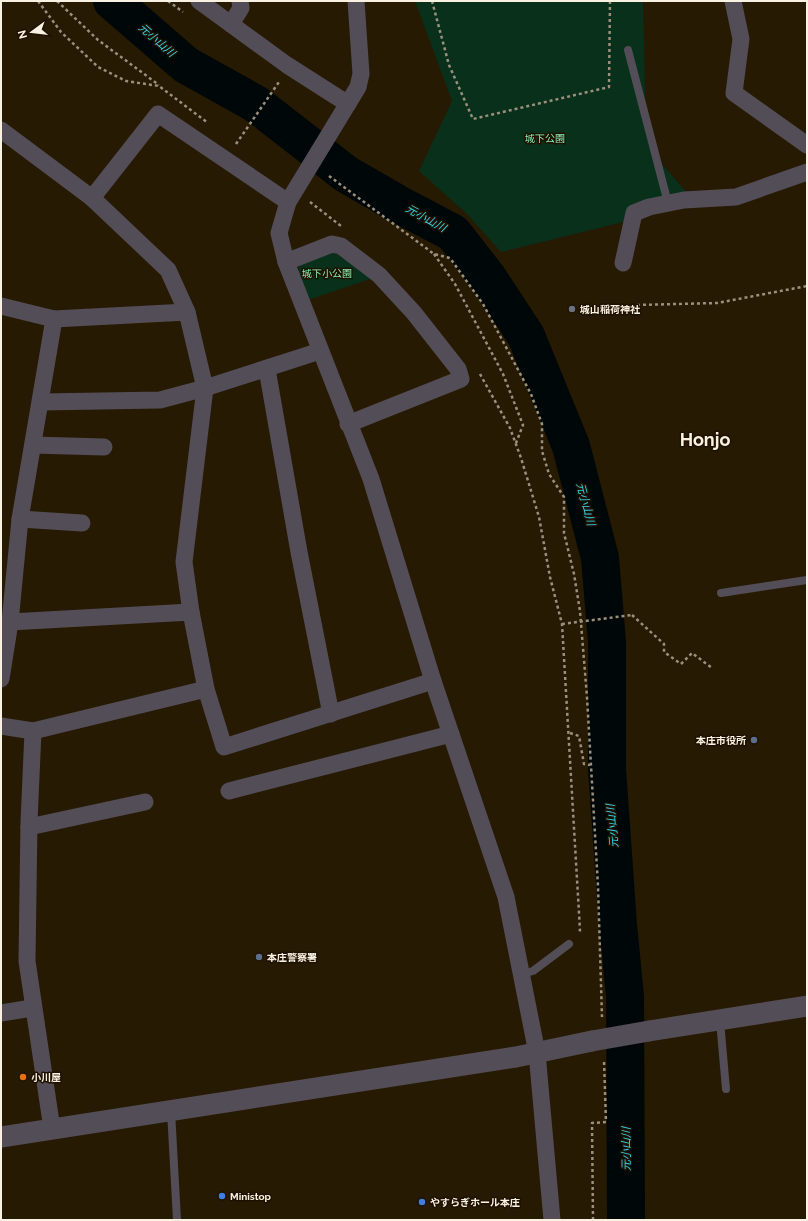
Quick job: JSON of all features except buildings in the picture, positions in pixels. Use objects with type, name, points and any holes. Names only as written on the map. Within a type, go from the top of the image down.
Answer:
[{"type":"street","points":[[199,1],[287,65],[348,104]]},
{"type":"street","points":[[231,24],[241,8],[240,1]]},
{"type":"street","points":[[356,1],[361,74],[358,87],[337,122],[302,190],[288,202],[279,233],[286,262],[371,480],[433,681],[506,897],[537,1053],[552,1220]]},
{"type":"street","points":[[733,1],[741,39],[734,93],[807,145]]},
{"type":"street","points":[[92,198],[158,114],[288,202]]},
{"type":"street","points":[[1,130],[92,198],[168,270],[187,312],[205,388],[184,562],[191,612],[206,689],[224,747],[433,681]]},
{"type":"street","points":[[623,263],[634,213],[649,207],[684,200],[736,198],[807,172]]},
{"type":"street","points":[[286,262],[332,244],[341,246],[380,275],[414,313],[458,369],[461,379],[348,424]]},
{"type":"street","points":[[1,306],[54,319],[187,312]]},
{"type":"street","points":[[1,679],[10,622],[20,519],[54,319]]},
{"type":"street","points":[[41,402],[160,400],[205,388],[320,351]]},
{"type":"street","points":[[267,369],[299,552],[331,714]]},
{"type":"street","points":[[33,445],[104,446]]},
{"type":"street","points":[[20,519],[82,523]]},
{"type":"street","points":[[10,622],[191,612]]},
{"type":"street","points":[[1,726],[33,731],[206,689]]},
{"type":"street","points":[[33,731],[29,827],[27,961],[32,1008],[52,1129]]},
{"type":"street","points":[[229,791],[451,734]]},
{"type":"street","points":[[29,827],[145,802]]},
{"type":"street","points":[[1,1137],[537,1053],[598,1046],[649,1031],[807,1006]]},
{"type":"street","points":[[1,1012],[32,1008]]},
{"type":"lane","points":[[628,50],[668,203]]},
{"type":"lane","points":[[721,593],[807,580]]},
{"type":"lane","points":[[522,974],[533,971],[569,944]]},
{"type":"lane","points":[[720,1020],[726,1089]]},
{"type":"lane","points":[[171,1110],[177,1220]]},
{"type":"path","points":[[57,1],[98,40],[159,86]]},
{"type":"path","points":[[432,1],[449,65],[473,119],[609,87],[610,1]]},
{"type":"path","points":[[236,144],[280,79]]},
{"type":"path","points":[[329,176],[434,254],[455,284],[503,374],[523,425],[516,444]]},
{"type":"path","points":[[302,190],[348,231]]},
{"type":"path","points":[[434,254],[450,258],[483,304],[531,394],[542,424],[542,451],[549,474],[564,496],[564,533],[574,574],[580,611],[587,697],[598,886],[602,1021]]},
{"type":"path","points":[[636,305],[718,303],[807,286]]},
{"type":"path","points":[[480,372],[497,403],[516,444],[539,517],[550,577],[562,624],[570,733],[580,930],[576,939],[569,944]]},
{"type":"path","points":[[562,624],[632,615],[664,644],[664,652],[681,664],[692,653],[712,668]]},
{"type":"path","points":[[570,733],[579,736],[584,764],[590,765]]},
{"type":"path","points":[[593,1220],[592,1123],[606,1122],[598,1046]]},
{"type":"green space","name":"城下公園","points":[[415,1],[643,1],[646,135],[663,165],[686,192],[644,217],[501,252],[467,214],[419,171],[452,101]]},
{"type":"green space","name":"城下小公園","points":[[333,251],[373,278],[308,300],[298,272],[300,264]]},
{"type":"waterway","name":"元小山川","points":[[112,1],[186,65],[256,104],[346,174],[453,233],[488,278],[526,336],[571,446],[600,558],[607,642],[607,769],[618,925],[625,996],[626,1220]]},
{"type":"place","name":"城山稲荷神社","points":[[572,309]]},
{"type":"place","name":"本庄市役所","points":[[754,740]]},
{"type":"place","name":"本庄警察署","points":[[259,957]]},
{"type":"place","name":"小川屋","points":[[23,1077]]},
{"type":"place","name":"Ministop","points":[[222,1196]]},
{"type":"place","name":"やすらぎホール本庄","points":[[422,1202]]},
{"type":"district","name":"Honjo","points":[[705,440]]}]
